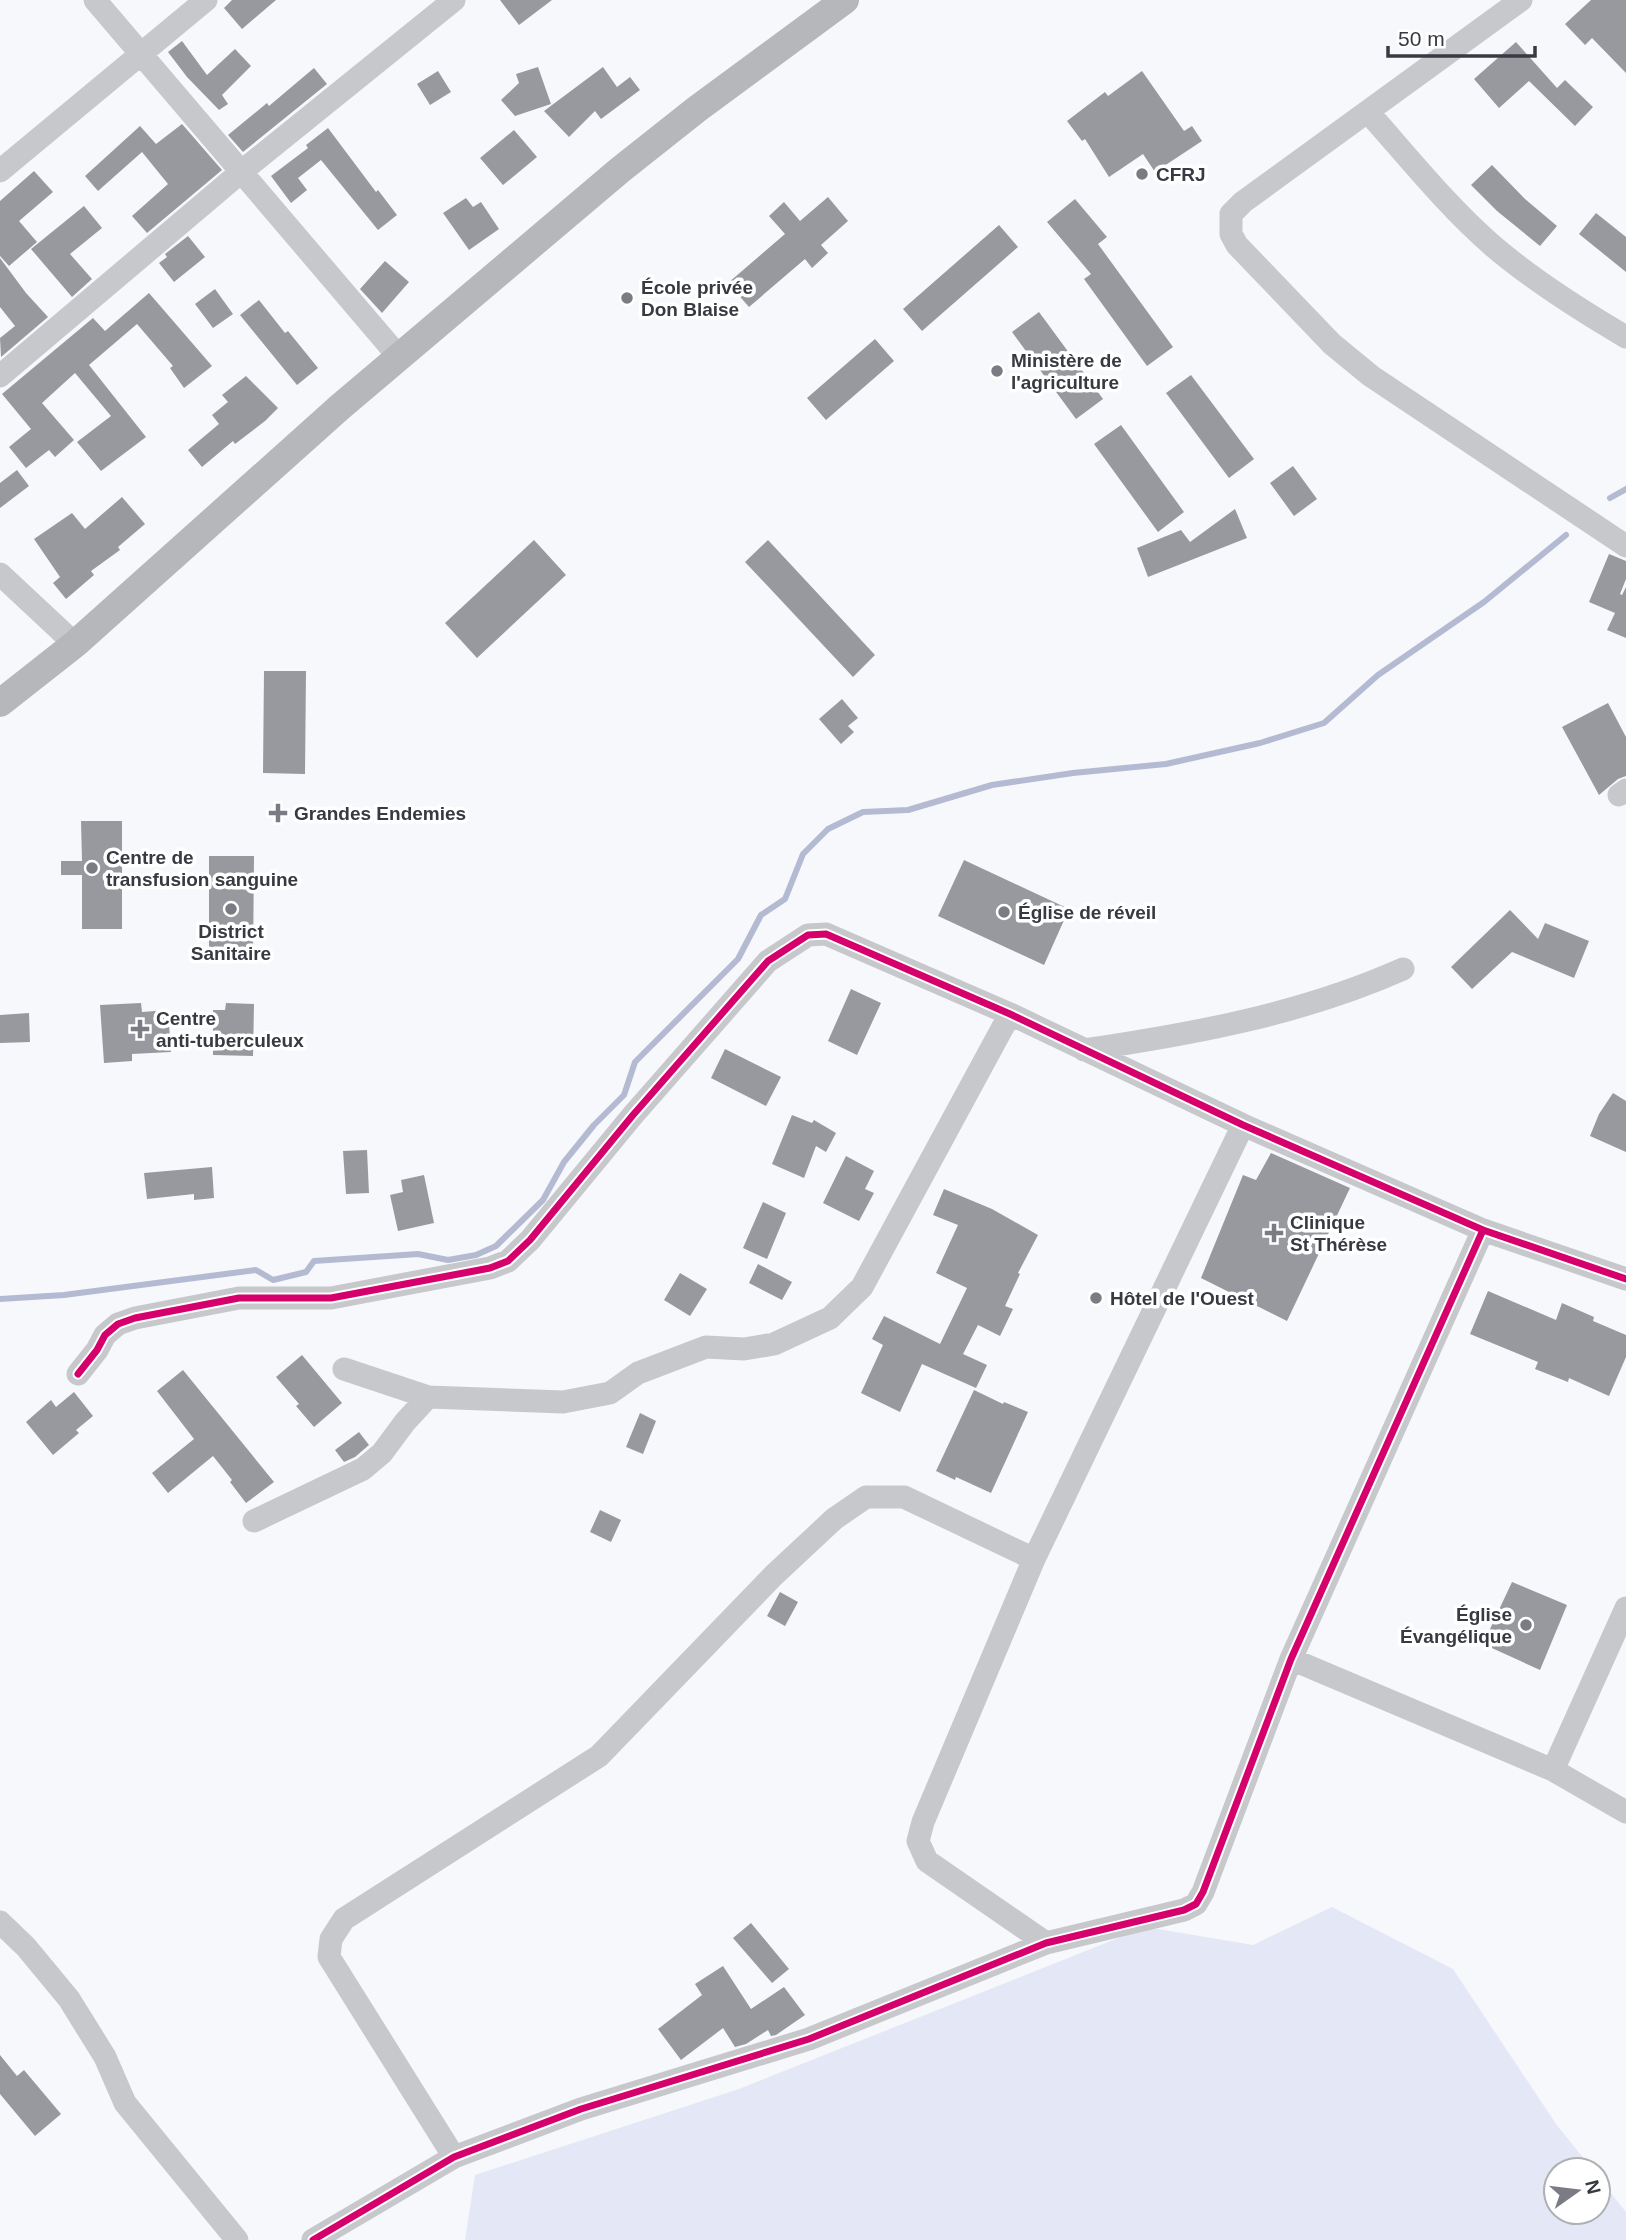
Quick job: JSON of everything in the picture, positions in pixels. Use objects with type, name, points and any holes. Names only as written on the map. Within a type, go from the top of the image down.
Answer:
[{"type":"main road","points":[[0,703],[75,644],[399,357],[629,163],[845,0]]},
{"type":"street","points":[[95,0],[399,357]]},
{"type":"street","points":[[0,171],[206,0]]},
{"type":"street","points":[[0,376],[241,172],[454,0]]},
{"type":"street","points":[[1521,0],[1243,202],[1231,214],[1231,234],[1237,245],[1317,329],[1371,376],[1626,546]]},
{"type":"street","points":[[1368,112],[1492,244],[1531,276],[1626,337]]},
{"type":"street","points":[[0,574],[75,644]]},
{"type":"street","points":[[78,1374],[105,1335],[118,1324],[135,1318],[239,1298],[331,1298],[490,1268],[508,1261],[530,1240],[633,1115],[768,961],[808,935],[826,934],[1010,1014],[1242,1125],[1483,1230],[1626,1279]]},
{"type":"street","points":[[1084,1050],[1155,1039],[1315,1003],[1361,988],[1403,970]]},
{"type":"street","points":[[344,1369],[428,1397],[563,1402],[610,1393],[638,1373],[683,1354],[706,1347],[744,1349],[774,1344],[830,1318],[862,1287],[1010,1014]]},
{"type":"street","points":[[1046,1943],[927,1861],[918,1841],[923,1822],[1034,1559],[1242,1125]]},
{"type":"street","points":[[313,2240],[454,2157],[581,2109],[809,2039],[1046,1943],[1184,1910],[1196,1904],[1203,1892],[1291,1659],[1483,1230]]},
{"type":"street","points":[[254,1521],[363,1469],[382,1453],[428,1397]]},
{"type":"street","points":[[454,2157],[329,1957],[331,1939],[344,1919],[599,1756],[774,1575],[834,1519],[866,1497],[904,1497],[1034,1559]]},
{"type":"street","points":[[1553,1770],[1626,1608]]},
{"type":"street","points":[[1291,1659],[1553,1770],[1626,1812]]},
{"type":"street","points":[[0,1922],[26,1947],[69,1999],[105,2057],[125,2103],[237,2240]]},
{"type":"shaded area","points":[[1332,1907],[1453,1969],[1556,2124],[1582,2156],[1542,2156],[1542,2226],[1612,2226],[1612,2194],[1626,2212],[1626,2240],[465,2240],[475,2175],[739,2089],[1146,1927],[1253,1945]]},
{"type":"building","points":[[232,0],[276,0],[242,29],[224,8]]},
{"type":"building","points":[[500,0],[552,0],[519,25]]},
{"type":"building","points":[[1591,0],[1626,0],[1626,73],[1592,38],[1585,45],[1565,24]]},
{"type":"building","points":[[182,41],[207,75],[235,49],[251,66],[222,95],[228,104],[219,110],[187,77],[168,52]]},
{"type":"building","points":[[1516,42],[1557,88],[1565,80],[1593,107],[1575,126],[1529,81],[1499,108],[1474,79]]},
{"type":"building","points":[[538,67],[551,104],[515,116],[501,100],[519,83],[516,74]]},
{"type":"building","points":[[603,67],[617,87],[630,77],[640,90],[601,119],[595,111],[569,137],[544,111]]},
{"type":"building","points":[[314,68],[327,84],[243,152],[228,135],[267,103],[269,106]]},
{"type":"building","points":[[438,71],[451,92],[430,105],[417,84]]},
{"type":"building","points":[[1142,71],[1184,131],[1192,126],[1202,141],[1155,172],[1143,154],[1109,177],[1085,139],[1082,141],[1067,121],[1105,92],[1108,96]]},
{"type":"building","points":[[182,124],[222,170],[147,233],[132,216],[168,184],[142,152],[98,191],[85,176],[140,126],[156,144]]},
{"type":"building","points":[[328,128],[376,192],[378,190],[397,215],[378,230],[321,160],[298,178],[307,190],[291,203],[271,176],[308,148],[306,145]]},
{"type":"building","points":[[514,130],[537,157],[503,185],[480,158]]},
{"type":"building","points":[[1492,165],[1525,199],[1557,226],[1540,246],[1497,211],[1471,185]]},
{"type":"building","points":[[34,171],[53,192],[19,221],[37,242],[9,266],[0,256],[0,201]]},
{"type":"building","points":[[828,197],[848,221],[821,245],[828,253],[812,268],[805,259],[749,307],[728,283],[785,234],[769,216],[784,202],[800,221]]},
{"type":"building","points":[[466,198],[473,207],[481,202],[499,229],[469,250],[443,213]]},
{"type":"building","points":[[1075,199],[1107,237],[1098,244],[1173,347],[1147,366],[1084,279],[1091,274],[1047,222]]},
{"type":"building","points":[[84,206],[102,228],[70,254],[92,279],[72,297],[31,249]]},
{"type":"building","points":[[1596,213],[1626,237],[1626,272],[1579,234]]},
{"type":"building","points":[[999,225],[1018,247],[922,331],[903,309]]},
{"type":"building","points":[[188,236],[205,257],[174,282],[159,263],[167,257],[165,254]]},
{"type":"building","points":[[0,258],[48,317],[1,357],[0,338],[15,326],[0,307]]},
{"type":"building","points":[[385,261],[409,282],[382,313],[360,289]]},
{"type":"building","points":[[215,289],[233,314],[213,328],[195,304]]},
{"type":"building","points":[[149,293],[212,366],[184,388],[170,368],[173,366],[137,324],[89,365],[146,437],[101,471],[77,442],[111,416],[75,373],[42,403],[74,440],[55,457],[49,450],[26,468],[9,447],[31,429],[2,394],[93,318],[105,331]]},
{"type":"building","points":[[259,300],[318,368],[297,385],[240,315]]},
{"type":"building","points":[[1039,312],[1103,399],[1076,419],[1012,332]]},
{"type":"building","points":[[875,339],[894,361],[826,420],[807,398]]},
{"type":"building","points":[[1191,375],[1254,459],[1229,478],[1166,393]]},
{"type":"building","points":[[246,376],[278,408],[265,421],[235,444],[233,441],[202,467],[188,450],[219,424],[212,415],[228,402],[222,395]]},
{"type":"building","points":[[1121,425],[1184,512],[1158,532],[1094,444]]},
{"type":"building","points":[[1293,466],[1317,499],[1294,516],[1270,483]]},
{"type":"building","points":[[17,470],[29,486],[0,508],[0,483]]},
{"type":"building","points":[[122,497],[145,524],[118,547],[120,550],[91,571],[94,575],[66,599],[53,583],[60,577],[34,539],[72,513],[85,529]]},
{"type":"building","points":[[1235,509],[1247,538],[1148,577],[1137,548],[1181,530],[1190,542]]},
{"type":"building","points":[[534,540],[566,575],[477,658],[445,623]]},
{"type":"building","points":[[768,540],[875,655],[853,677],[745,562]]},
{"type":"building","points":[[1609,554],[1626,561],[1626,579],[1620,594],[1622,595],[1626,587],[1626,638],[1607,630],[1615,613],[1589,602]]},
{"type":"building","points":[[264,671],[306,671],[305,774],[263,773]]},
{"type":"building","points":[[842,699],[858,718],[848,726],[854,732],[841,744],[819,719]]},
{"type":"building","points":[[1608,703],[1626,737],[1626,776],[1618,779],[1599,795],[1562,727]]},
{"type":"building","name":"Centre de transfusion sanguine","points":[[81,821],[122,821],[122,929],[82,929],[82,875],[61,875],[61,861],[82,861]]},
{"type":"building","name":"District Sanitaire","points":[[209,856],[254,856],[253,961],[209,961]]},
{"type":"building","name":"Église de réveil","points":[[964,860],[1069,909],[1044,965],[938,916]]},
{"type":"building","points":[[1510,910],[1538,939],[1545,923],[1589,941],[1574,978],[1512,952],[1472,989],[1451,967]]},
{"type":"building","points":[[851,989],[881,1003],[857,1055],[828,1041]]},
{"type":"building","points":[[141,1003],[142,1012],[168,1010],[171,1052],[132,1054],[132,1061],[104,1063],[100,1005]]},
{"type":"building","points":[[226,1003],[254,1004],[253,1056],[213,1055],[213,1010],[225,1010]]},
{"type":"building","points":[[29,1013],[30,1042],[0,1043],[0,1015]]},
{"type":"building","points":[[725,1049],[781,1077],[766,1106],[711,1078]]},
{"type":"building","points":[[1613,1093],[1626,1101],[1626,1152],[1590,1136],[1599,1114]]},
{"type":"building","points":[[792,1115],[812,1123],[814,1120],[836,1133],[826,1152],[816,1146],[804,1178],[772,1164]]},
{"type":"building","points":[[367,1150],[369,1193],[346,1194],[343,1151]]},
{"type":"building","name":"Clinique St Thérèse","points":[[1271,1153],[1350,1188],[1287,1321],[1201,1278],[1243,1175],[1256,1180]]},
{"type":"building","points":[[846,1156],[874,1171],[865,1189],[874,1193],[859,1221],[823,1203]]},
{"type":"building","points":[[212,1167],[214,1198],[194,1200],[194,1194],[147,1199],[144,1173]]},
{"type":"building","points":[[424,1175],[434,1223],[398,1231],[390,1195],[403,1192],[401,1180]]},
{"type":"building","points":[[944,1189],[992,1209],[1038,1235],[1018,1273],[1020,1274],[1005,1306],[1013,1309],[1000,1336],[978,1325],[963,1354],[987,1365],[976,1388],[922,1364],[900,1412],[861,1393],[883,1345],[872,1339],[884,1316],[940,1344],[967,1288],[936,1273],[958,1225],[933,1215]]},
{"type":"building","points":[[763,1202],[786,1213],[767,1259],[743,1248]]},
{"type":"building","points":[[758,1264],[792,1282],[782,1300],[749,1283]]},
{"type":"building","points":[[680,1273],[707,1289],[690,1316],[664,1300]]},
{"type":"building","points":[[1488,1291],[1556,1320],[1562,1303],[1594,1317],[1593,1321],[1626,1335],[1626,1357],[1609,1396],[1569,1378],[1568,1382],[1535,1369],[1538,1362],[1470,1334]]},
{"type":"building","points":[[302,1355],[342,1403],[314,1427],[276,1377]]},
{"type":"building","points":[[183,1370],[274,1482],[246,1503],[213,1456],[168,1493],[152,1473],[194,1439],[157,1391]]},
{"type":"building","points":[[974,1390],[1028,1412],[991,1493],[936,1471]]},
{"type":"building","points":[[74,1392],[93,1416],[76,1430],[79,1433],[53,1455],[26,1422],[51,1400],[56,1407]]},
{"type":"building","points":[[640,1413],[656,1421],[643,1454],[626,1447]]},
{"type":"building","points":[[359,1432],[369,1445],[344,1462],[335,1450]]},
{"type":"building","points":[[600,1510],[621,1520],[611,1542],[590,1532]]},
{"type":"building","name":"Église Évangélique","points":[[1512,1582],[1567,1605],[1540,1670],[1483,1644]]},
{"type":"building","points":[[780,1592],[798,1602],[785,1626],[767,1616]]},
{"type":"building","points":[[751,1923],[789,1969],[772,1983],[733,1938]]},
{"type":"building","points":[[723,1966],[751,2009],[784,1987],[805,2015],[776,2035],[771,2036],[768,2030],[746,2044],[735,2047],[723,2028],[681,2060],[658,2029],[702,1995],[695,1984]]},
{"type":"building","points":[[0,2055],[17,2076],[24,2070],[61,2114],[35,2136],[0,2094]]},
{"type":"waterway","points":[[1610,498],[1626,489]]},
{"type":"waterway","points":[[0,1299],[64,1295],[256,1270],[273,1280],[306,1272],[314,1261],[418,1254],[448,1260],[476,1255],[496,1246],[543,1200],[564,1162],[594,1125],[624,1095],[635,1062],[738,959],[761,915],[785,899],[803,854],[828,829],[863,812],[908,810],[992,785],[1073,773],[1166,764],[1260,743],[1324,723],[1378,675],[1484,602],[1566,535]]},
{"type":"cycle path","points":[[78,1374],[105,1335],[118,1324],[135,1318],[239,1298],[331,1298],[490,1268],[508,1261],[530,1240],[633,1115],[768,961],[808,935],[826,934],[1010,1014],[1243,1125],[1483,1230],[1626,1279]]},
{"type":"cycle path","points":[[313,2240],[454,2157],[581,2109],[809,2039],[1046,1943],[1184,1910],[1196,1904],[1203,1892],[1291,1659],[1483,1230]]},
{"type":"place","name":"CFRJ","points":[[1142,174]]},
{"type":"place","name":"École privée Don Blaise","points":[[627,298]]},
{"type":"place","name":"Ministère de l'agriculture","points":[[997,371]]},
{"type":"place","name":"Grandes Endemies","points":[[278,813]]},
{"type":"place","name":"Centre de transfusion sanguine","points":[[92,868]]},
{"type":"place","name":"District Sanitaire","points":[[231,909]]},
{"type":"place","name":"Église de réveil","points":[[1004,912]]},
{"type":"place","name":"Centre anti-tuberculeux","points":[[140,1029]]},
{"type":"place","name":"Clinique St Thérèse","points":[[1274,1233]]},
{"type":"place","name":"Hôtel de l'Ouest","points":[[1096,1298]]},
{"type":"place","name":"Église Évangélique","points":[[1526,1625]]}]
